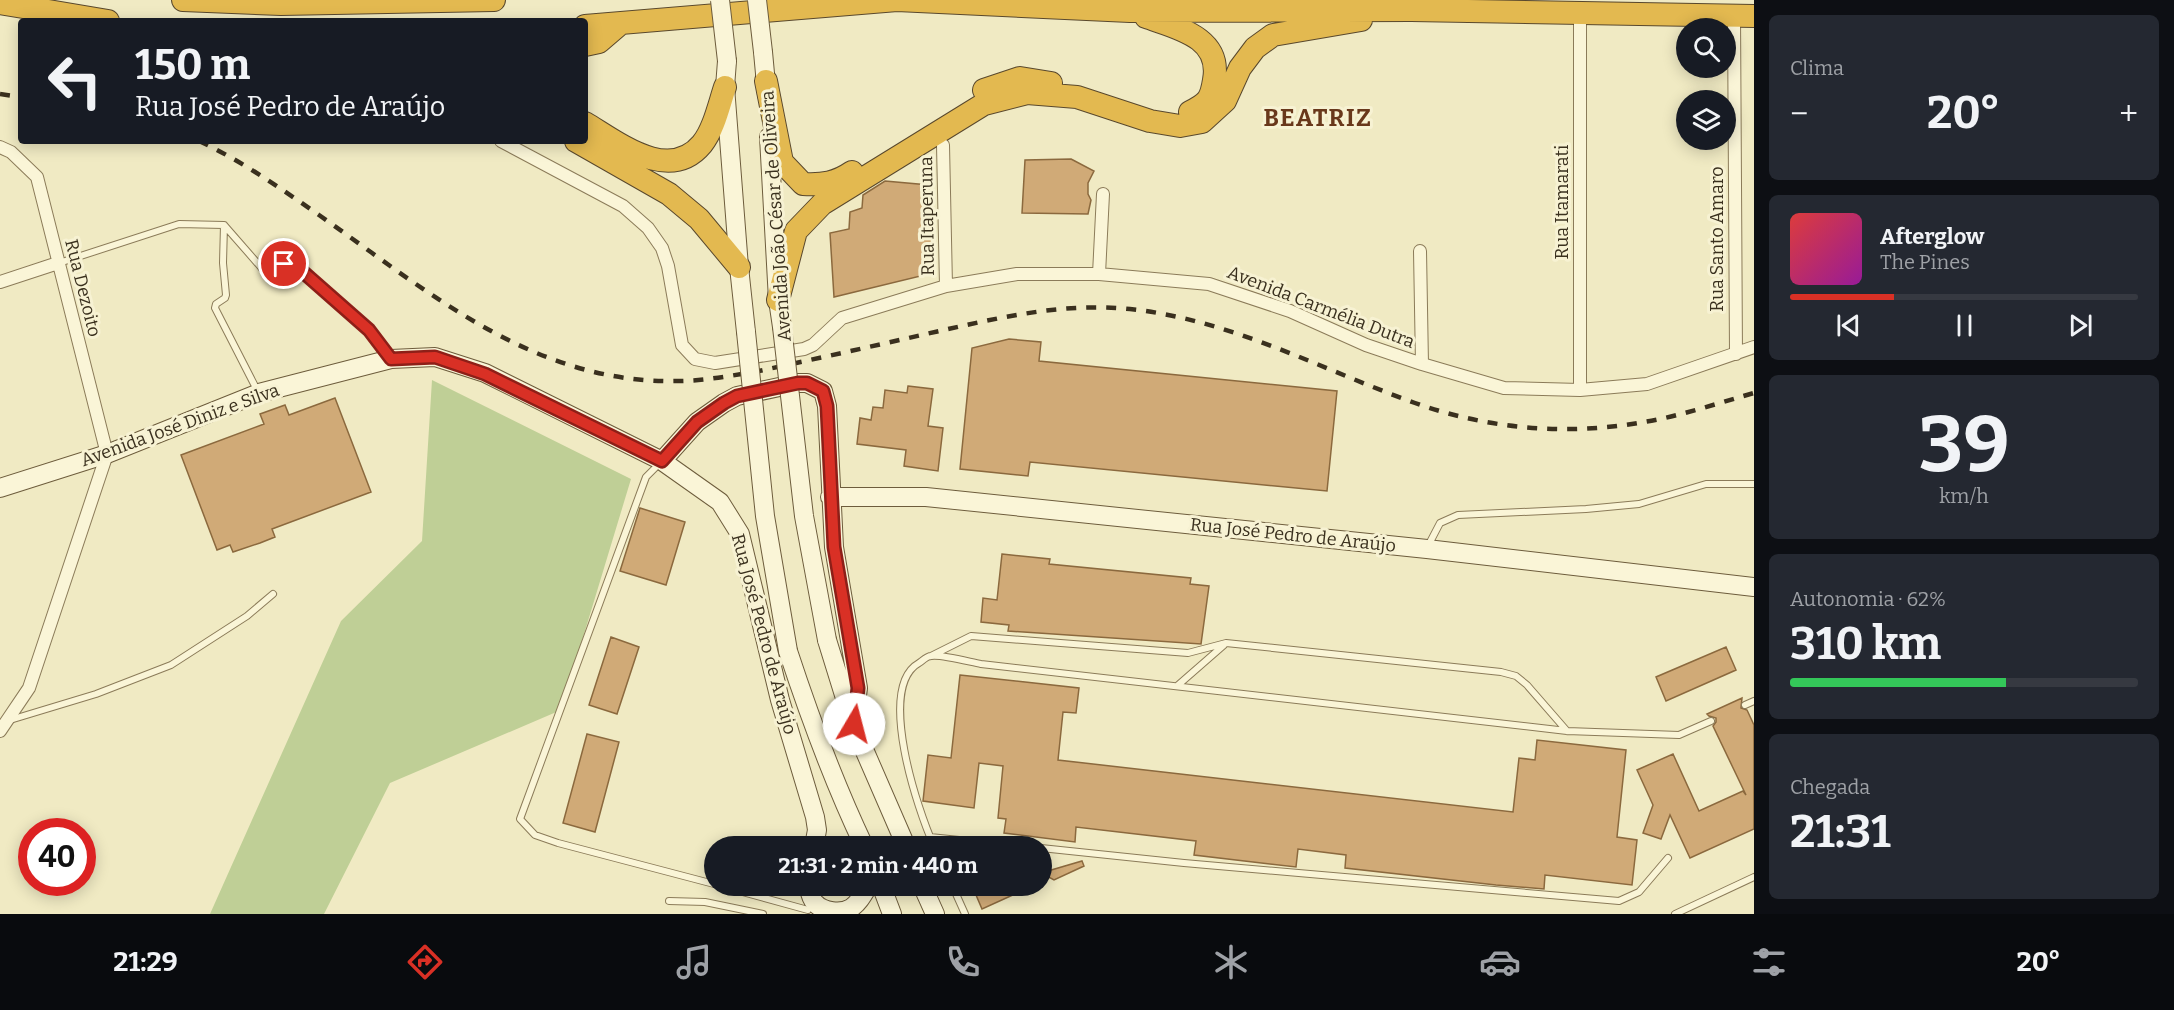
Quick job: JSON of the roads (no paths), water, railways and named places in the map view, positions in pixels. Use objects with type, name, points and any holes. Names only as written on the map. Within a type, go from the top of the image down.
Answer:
[{"type":"highway","points":[[183,0],[290,2],[494,0]]},
{"type":"highway","points":[[588,26],[897,0],[1130,11],[1411,9],[1744,16]]},
{"type":"highway","points":[[0,3],[90,18]]},
{"type":"highway","points":[[778,300],[796,231],[807,218],[822,204],[984,104],[1028,93],[1067,96],[1077,97],[1150,121],[1180,126],[1202,122],[1225,101],[1240,68],[1255,48],[1273,35],[1292,34],[1411,9]]},
{"type":"highway","points":[[766,81],[782,162],[803,184],[822,185],[840,180],[908,134],[978,92],[1020,78],[1080,87],[1152,110],[1185,114],[1200,107],[1211,97],[1216,70],[1210,50],[1196,36],[1130,11]]},
{"type":"highway","points":[[588,44],[599,42],[620,24]]},
{"type":"highway","points":[[588,125],[642,157],[661,161],[674,159],[687,155],[702,144],[725,87]]},
{"type":"highway","points":[[581,144],[669,194],[699,219],[739,267]]},
{"type":"street","name":"Avenida João César de Oliveira","points":[[720,0],[727,61],[725,87],[739,267],[765,516],[788,651],[815,731],[859,836]]},
{"type":"street","name":"Avenida João César de Oliveira","points":[[758,0],[766,81],[778,300],[804,516],[827,640],[854,724],[902,836]]},
{"type":"street","name":"Rua Itamarati","points":[[1580,14],[1580,390]]},
{"type":"street","name":"Rua Santo Amaro","points":[[1736,354],[1744,16]]},
{"type":"street","name":"Avenida Carmélia Dutra","points":[[507,144],[623,206],[648,228],[662,248],[668,266],[682,345],[695,359],[715,363],[804,350],[813,345],[842,318],[946,286],[1017,274],[1099,274],[1209,284],[1290,311],[1366,345],[1504,388],[1580,390],[1647,384],[1754,347]]},
{"type":"street","name":"Rua Itaperuna","points":[[943,145],[946,286]]},
{"type":"street","name":"Rua Dezoito","points":[[0,147],[10,152],[37,177],[107,454]]},
{"type":"street","points":[[1099,274],[1103,194]]},
{"type":"street","points":[[1420,251],[1422,364]]},
{"type":"street","points":[[0,282],[58,263]]},
{"type":"street","name":"Avenida José Diniz e Silva","points":[[0,488],[107,454],[259,393],[391,359],[435,357],[485,374],[662,461]]},
{"type":"street","points":[[662,461],[697,422],[730,399],[798,383],[807,383],[823,391],[827,406],[834,547],[858,688],[854,724]]},
{"type":"street","points":[[3,726],[29,688],[107,454]]},
{"type":"street","name":"Rua José Pedro de Araújo","points":[[662,461],[720,502],[740,534],[780,700],[815,817],[816,836]]},
{"type":"street","name":"Rua José Pedro de Araújo","points":[[830,497],[926,497],[1427,549],[1754,587]]},
{"type":"street","points":[[809,909],[837,913],[857,904],[862,896]]},
{"type":"street","points":[[885,896],[892,914]]},
{"type":"street","points":[[927,896],[935,914]]},
{"type":"lane","points":[[58,263],[179,224],[224,225],[266,273],[273,274],[284,264],[294,264],[369,330],[391,359]]},
{"type":"lane","points":[[224,225],[223,262],[226,297],[216,304],[215,308],[259,393]]},
{"type":"lane","points":[[662,461],[646,477],[520,819],[535,835],[558,843],[704,882]]},
{"type":"lane","points":[[1427,549],[1440,523],[1458,515],[1639,504],[1706,484],[1754,484]]},
{"type":"lane","points":[[3,726],[171,665],[247,616],[273,594]]},
{"type":"lane","points":[[930,836],[912,785],[900,729],[903,685],[912,666],[972,636],[1188,653],[1226,643],[1501,672],[1516,676],[1527,685],[1567,731]]},
{"type":"lane","points":[[1178,686],[1226,643]]},
{"type":"lane","points":[[930,656],[981,664],[1567,731],[1679,735],[1711,721]]},
{"type":"lane","points":[[1745,705],[1754,701]]},
{"type":"lane","points":[[1052,849],[1619,901],[1638,892],[1668,858]]},
{"type":"lane","points":[[1675,914],[1754,877]]},
{"type":"lane","points":[[759,896],[809,909]]},
{"type":"lane","points":[[957,896],[965,914]]},
{"type":"lane","points":[[669,902],[705,902],[763,914]]},
{"type":"railway","points":[[0,94],[18,97]]},
{"type":"railway","points":[[205,144],[260,175],[401,274],[486,328],[530,350],[576,367],[625,378],[677,381],[726,377],[1027,313],[1104,307],[1168,315],[1204,324],[1275,347],[1380,390],[1443,412],[1528,428],[1586,429],[1644,422],[1754,393]]},
{"type":"district","name":"BEATRIZ","points":[[1318,118]]}]
